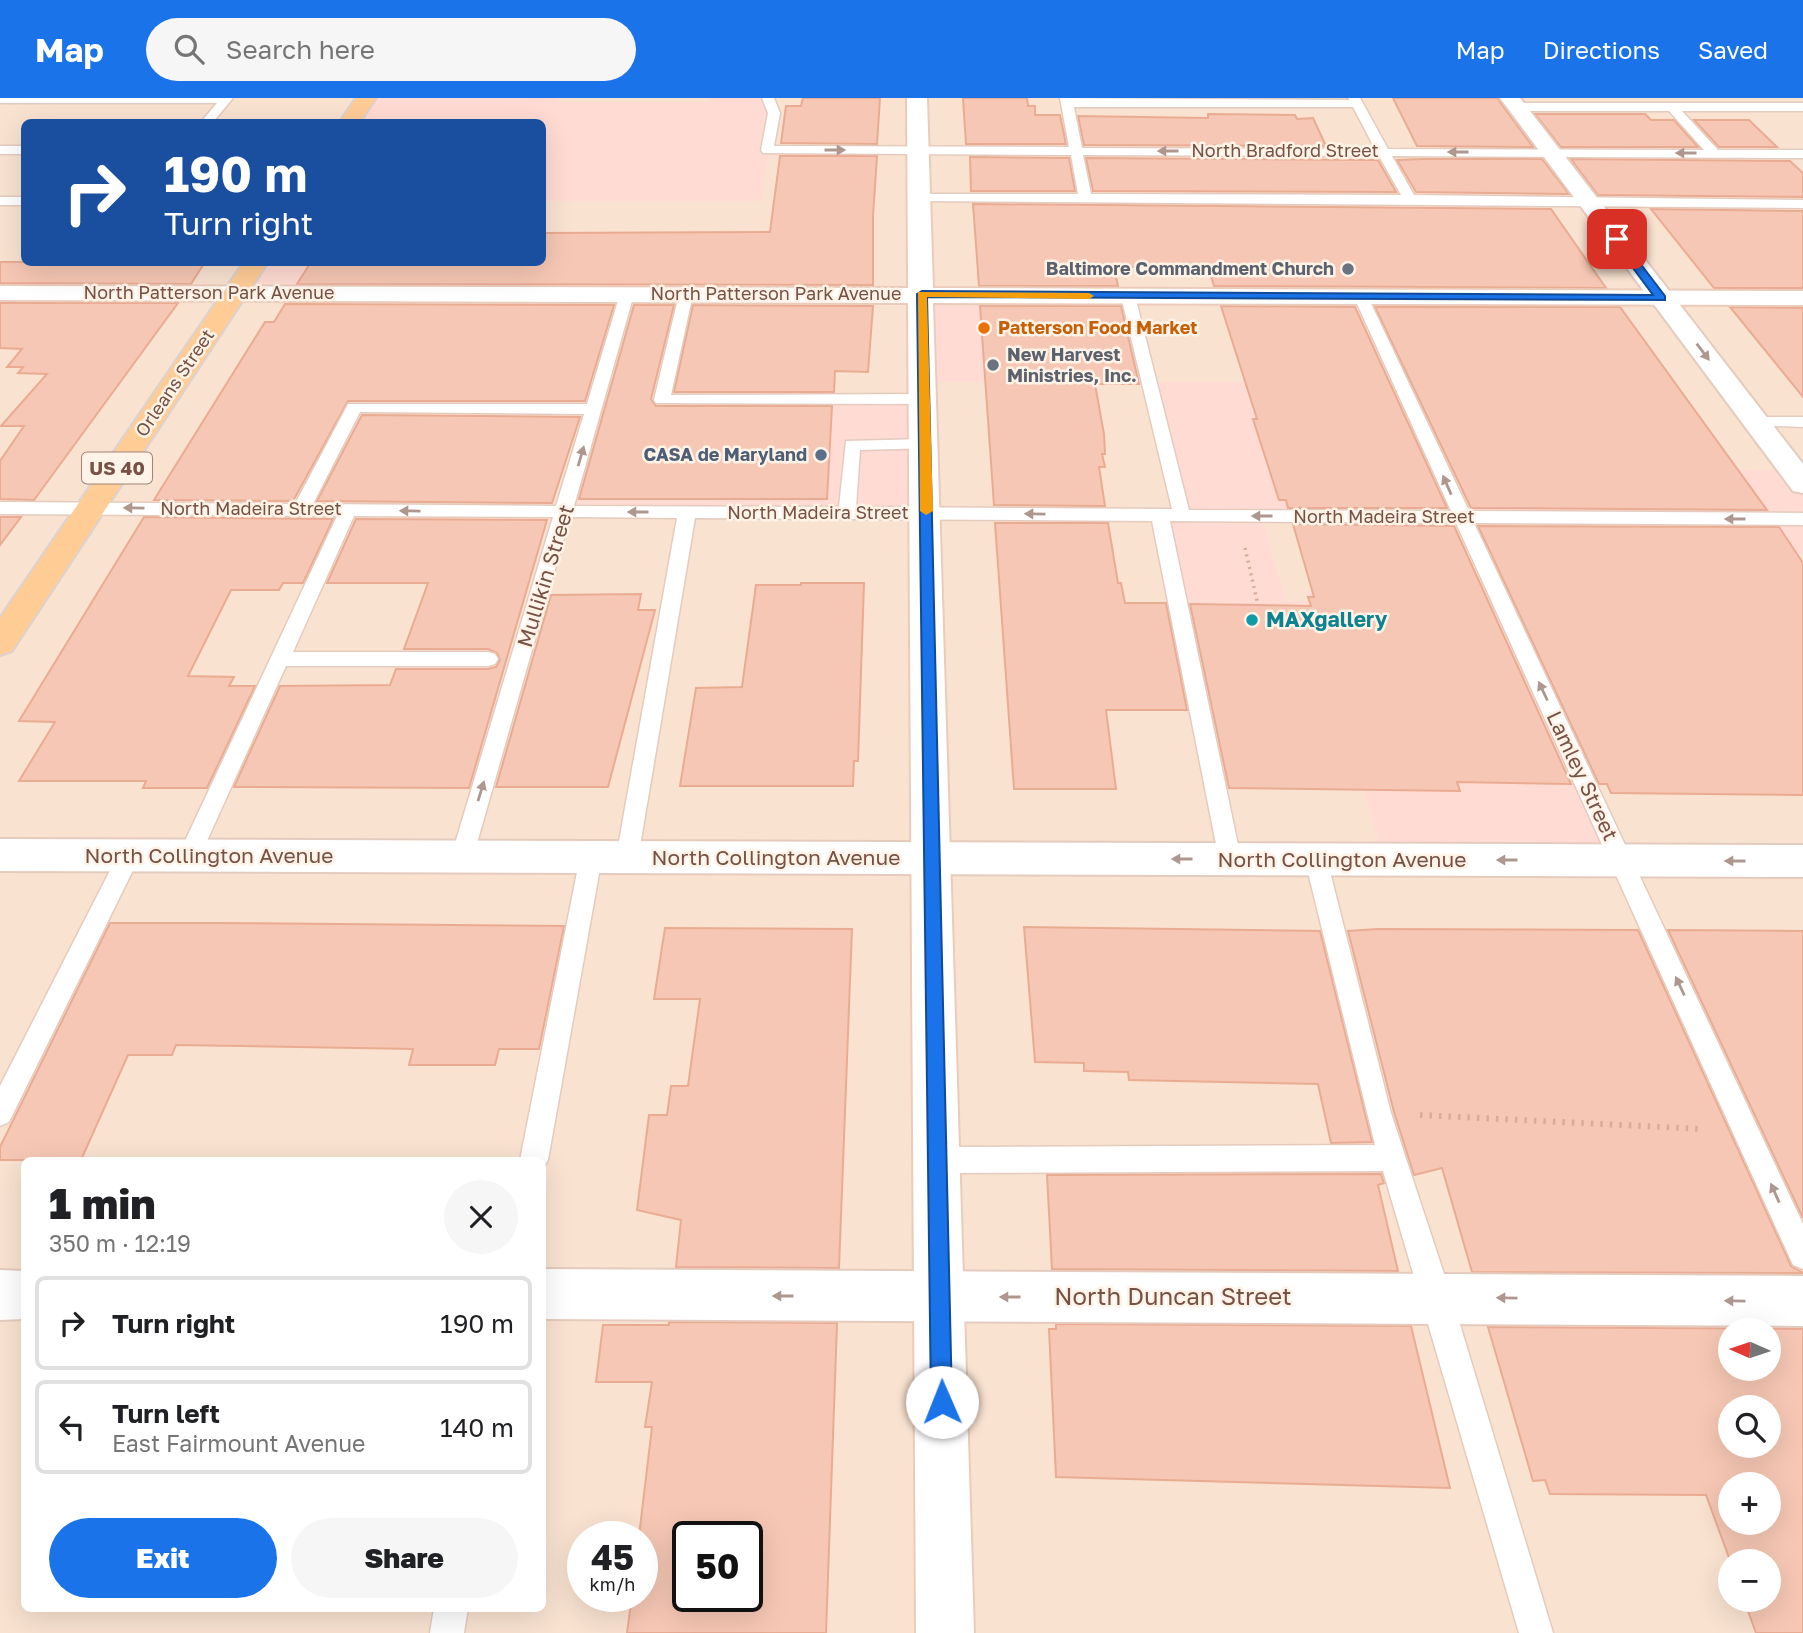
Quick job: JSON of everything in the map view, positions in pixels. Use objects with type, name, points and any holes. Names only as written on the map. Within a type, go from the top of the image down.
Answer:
[{"type":"main road","points":[[352,119],[366,98]]},
{"type":"main road","name":"Orleans Street","points":[[0,642],[253,266]]},
{"type":"street","points":[[917,98],[945,1633]]},
{"type":"street","points":[[1513,102],[1803,484]]},
{"type":"street","name":"North Patterson Park Avenue","points":[[0,293],[1803,298]]},
{"type":"street","name":"North Collington Avenue","points":[[0,855],[1803,861]]},
{"type":"street","name":"North Duncan Street","points":[[546,1294],[1803,1301]]},
{"type":"street","points":[[0,1295],[21,1295]]},
{"type":"lane","name":"North Bradford Street","points":[[768,98],[774,113],[767,150],[1803,154]]},
{"type":"lane","points":[[0,100],[227,99]]},
{"type":"lane","points":[[210,119],[227,99]]},
{"type":"lane","points":[[1085,196],[1067,101],[1356,101],[1409,199]]},
{"type":"lane","points":[[1513,102],[1673,108],[1803,107]]},
{"type":"lane","points":[[1673,108],[1714,153]]},
{"type":"lane","points":[[0,150],[21,150]]},
{"type":"lane","points":[[919,197],[1085,196],[1803,204]]},
{"type":"lane","points":[[0,201],[21,201]]},
{"type":"lane","name":"Mullikin Street","points":[[462,857],[627,294]]},
{"type":"lane","points":[[686,294],[662,400],[924,399]]},
{"type":"lane","points":[[1128,296],[1182,516]]},
{"type":"lane","name":"Lamley Street","points":[[1361,297],[1803,1255]]},
{"type":"lane","points":[[301,510],[355,407],[594,409]]},
{"type":"lane","points":[[1756,422],[1803,422]]},
{"type":"lane","points":[[847,512],[852,445],[925,444]]},
{"type":"lane","name":"North Madeira Street","points":[[0,508],[1803,519]]},
{"type":"lane","points":[[189,856],[348,510]]},
{"type":"lane","points":[[535,1157],[609,857],[687,512]]},
{"type":"lane","points":[[1160,516],[1230,859]]},
{"type":"lane","points":[[280,659],[488,659]]},
{"type":"lane","points":[[0,1113],[129,856]]},
{"type":"lane","points":[[1316,860],[1378,1113],[1437,1298],[1536,1633]]},
{"type":"lane","points":[[937,1160],[1391,1158]]},
{"type":"lane","points":[[447,1633],[450,1612]]},
{"type":"path","points":[[1238,516],[1258,605]]},
{"type":"path","points":[[1378,1113],[1747,1131]]},
{"type":"shaded area","points":[[0,98],[364,98],[351,119],[21,119],[21,266],[546,266],[546,201],[761,201],[770,98],[1803,98],[1803,474],[1800,470],[1444,468],[1628,514],[1651,553],[1803,554],[1803,1633],[0,1633]],"holes":[[[596,395],[925,395],[593,403]],[[1252,413],[1301,413],[1261,512],[1286,601],[1309,601],[1307,591],[1500,593],[1383,857],[1323,654],[1178,504]]]},
{"type":"shaded area","points":[[365,98],[559,98],[558,102],[706,102],[708,98],[770,98],[770,144],[761,201],[546,201],[546,119],[351,119]]},
{"type":"shaded area","points":[[559,98],[708,98],[707,102],[557,102]]},
{"type":"shaded area","points":[[252,266],[393,266],[380,292],[234,292]]},
{"type":"shaded area","points":[[922,291],[1129,293],[1149,382],[1244,382],[1252,413],[1333,415],[1371,513],[1261,512],[1286,601],[1308,601],[1306,591],[1500,593],[1623,860],[1383,857],[1323,654],[1193,653],[1171,525],[1178,504],[1148,383],[924,382]]},
{"type":"shaded area","points":[[595,395],[925,395],[929,514],[564,510]]},
{"type":"shaded area","points":[[1444,468],[1800,470],[1803,474],[1803,554],[1651,553],[1628,514],[1465,513]]},
{"type":"building","points":[[803,98],[880,98],[877,144],[781,143],[786,106],[801,106]]},
{"type":"building","points":[[963,98],[1027,98],[1028,106],[1035,106],[1035,115],[1060,115],[1066,144],[966,144]]},
{"type":"building","points":[[1393,98],[1497,98],[1533,147],[1417,146]]},
{"type":"building","points":[[1208,114],[1295,115],[1297,119],[1313,118],[1326,146],[1084,145],[1078,116],[1208,118]]},
{"type":"building","points":[[1535,114],[1645,114],[1651,120],[1674,120],[1698,147],[1561,147]]},
{"type":"building","points":[[1694,120],[1749,120],[1777,147],[1719,147]]},
{"type":"building","points":[[780,156],[877,156],[873,216],[873,285],[297,284],[308,266],[546,266],[546,233],[770,232]]},
{"type":"building","points":[[970,157],[1069,158],[1075,191],[971,191]]},
{"type":"building","points":[[1086,158],[1378,160],[1396,192],[1093,191]]},
{"type":"building","points":[[1542,159],[1569,194],[1416,192],[1397,160]]},
{"type":"building","points":[[1571,159],[1790,161],[1803,173],[1803,197],[1598,195]]},
{"type":"building","points":[[973,204],[1551,209],[1606,288],[1214,286],[1208,267],[1114,267],[1118,286],[979,286]]},
{"type":"building","points":[[1651,209],[1803,211],[1803,288],[1714,288]]},
{"type":"building","points":[[0,262],[21,262],[21,266],[202,266],[191,284],[0,283]]},
{"type":"building","points":[[0,303],[178,303],[34,500],[0,499],[0,461],[24,426],[1,426],[47,374],[18,373],[23,367],[7,367],[22,349],[0,348]]},
{"type":"building","points":[[285,304],[614,305],[585,401],[348,401],[293,501],[154,500],[265,322],[274,322]]},
{"type":"building","points":[[634,305],[674,305],[651,399],[656,406],[832,406],[827,499],[579,499]]},
{"type":"building","points":[[693,305],[873,306],[868,372],[835,371],[834,392],[674,392]]},
{"type":"building","points":[[980,306],[1121,306],[1139,384],[1095,384],[1104,434],[1105,454],[1102,454],[1105,467],[1099,467],[1105,506],[994,505]]},
{"type":"building","points":[[1221,306],[1355,307],[1447,508],[1288,508],[1286,500],[1279,500],[1253,419],[1257,419]]},
{"type":"building","points":[[1375,307],[1620,307],[1767,510],[1471,508]]},
{"type":"building","points":[[1730,307],[1803,308],[1803,397]]},
{"type":"building","points":[[362,415],[580,417],[552,503],[317,501]]},
{"type":"building","points":[[0,517],[21,517],[0,545]]},
{"type":"building","points":[[144,517],[333,519],[303,583],[283,583],[279,590],[231,590],[188,676],[234,677],[229,686],[255,686],[207,788],[143,788],[146,781],[19,781],[55,722],[19,721]]},
{"type":"building","points":[[356,519],[547,520],[469,788],[234,787],[280,686],[390,685],[396,669],[488,669],[496,667],[500,660],[497,653],[488,649],[404,649],[428,583],[327,583]]},
{"type":"building","points":[[995,523],[1108,523],[1118,583],[1121,583],[1125,603],[1166,603],[1187,710],[1106,710],[1116,789],[1014,789]]},
{"type":"building","points":[[1293,524],[1454,526],[1571,784],[1457,782],[1460,791],[1229,788],[1190,604],[1311,606],[1308,597],[1314,597]]},
{"type":"building","points":[[1478,526],[1779,527],[1803,563],[1803,795],[1611,793],[1607,784],[1599,784]]},
{"type":"building","points":[[864,583],[858,761],[854,761],[853,786],[680,786],[696,688],[742,687],[756,585]]},
{"type":"building","points":[[641,594],[638,610],[655,610],[608,787],[496,787],[551,595]]},
{"type":"building","points":[[110,923],[564,926],[539,1049],[499,1049],[495,1065],[409,1065],[413,1049],[176,1045],[172,1055],[128,1055],[82,1157],[21,1157],[21,1160],[0,1160],[0,1147]]},
{"type":"building","points":[[1024,927],[1320,931],[1372,1142],[1331,1143],[1318,1084],[1129,1080],[1128,1072],[1084,1071],[1084,1063],[1035,1062]]},
{"type":"building","points":[[665,928],[852,929],[839,1268],[676,1267],[681,1220],[637,1210],[649,1115],[667,1115],[671,1086],[688,1086],[700,999],[654,999]]},
{"type":"building","points":[[1638,930],[1791,1266],[1803,1273],[1472,1272],[1442,1168],[1414,1175],[1394,1112],[1348,931]]},
{"type":"building","points":[[1668,930],[1803,931],[1803,1218]]},
{"type":"building","points":[[1381,1174],[1384,1183],[1378,1185],[1398,1271],[1052,1269],[1047,1175]]},
{"type":"building","points":[[669,1322],[837,1323],[826,1633],[627,1633],[630,1612],[658,1612],[658,1521],[641,1521],[652,1427],[645,1427],[652,1382],[596,1382],[603,1325],[669,1325]]},
{"type":"building","points":[[1056,1324],[1411,1326],[1450,1488],[1056,1477],[1049,1329],[1056,1329]]},
{"type":"building","points":[[1488,1327],[1718,1328],[1718,1381],[1782,1381],[1782,1329],[1803,1329],[1803,1633],[1756,1633],[1748,1612],[1781,1612],[1781,1549],[1726,1549],[1721,1535],[1781,1535],[1781,1472],[1718,1472],[1718,1528],[1706,1495],[1550,1494],[1545,1480],[1533,1481]]},
{"type":"slow traffic","points":[[926,511],[922,294],[1089,296]]},
{"type":"place","name":"Baltimore Commandment Church","points":[[1348,269]]},
{"type":"place","name":"Patterson Food Market","points":[[984,328]]},
{"type":"place","name":"New Harvest Ministries, Inc.","points":[[993,365]]},
{"type":"place","name":"CASA de Maryland","points":[[821,455]]},
{"type":"place","name":"MAXgallery","points":[[1252,620]]},
{"type":"route","points":[[942,1402],[922,294],[1661,298],[1617,239]]}]
